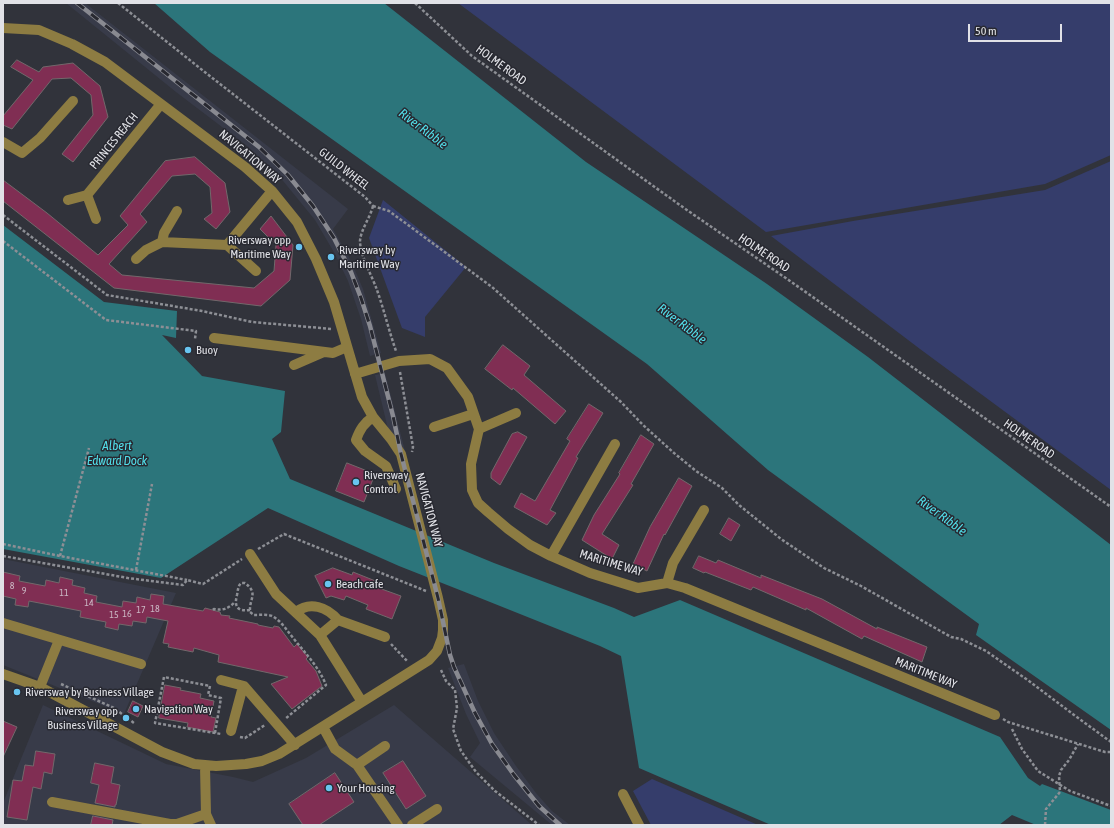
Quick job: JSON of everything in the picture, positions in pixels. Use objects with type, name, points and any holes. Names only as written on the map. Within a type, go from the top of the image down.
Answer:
[{"type":"street","name":"NAVIGATION WAY","points":[[3,28],[39,30],[72,44],[105,62],[245,167],[272,190],[296,222],[316,259],[334,302],[362,397],[373,417],[401,454],[443,620],[442,638],[437,651],[429,660],[295,745],[262,761],[246,764],[205,766],[183,761],[162,752],[42,683],[3,674]]},
{"type":"street","points":[[3,142],[22,153],[40,138],[73,101]]},
{"type":"street","name":"PRINCES REACH","points":[[87,195],[161,104]]},
{"type":"street","points":[[227,245],[272,190]]},
{"type":"street","points":[[68,200],[87,195],[96,219]]},
{"type":"street","points":[[162,242],[164,233],[177,211]]},
{"type":"street","points":[[136,259],[146,250],[162,242],[227,245],[256,271]]},
{"type":"street","points":[[214,338],[333,353],[347,348]]},
{"type":"street","points":[[294,365],[324,352]]},
{"type":"street","points":[[355,374],[399,361],[430,359],[447,368],[468,397],[479,429],[516,413]]},
{"type":"street","points":[[434,427],[474,414]]},
{"type":"street","points":[[373,417],[361,428],[356,440],[365,451],[386,466],[396,490]]},
{"type":"street","name":"MARITIME WAY","points":[[479,429],[471,464],[472,490],[478,503],[508,529],[530,545],[590,573],[638,588],[667,583],[685,588],[995,715]]},
{"type":"street","points":[[551,556],[615,444]]},
{"type":"street","points":[[667,583],[673,563],[704,510]]},
{"type":"street","points":[[250,554],[276,594],[320,635],[362,702]]},
{"type":"street","points":[[296,612],[303,607],[320,606],[334,614],[338,620],[385,638]]},
{"type":"street","points":[[320,635],[338,620]]},
{"type":"street","points":[[3,623],[141,664]]},
{"type":"street","points":[[42,683],[59,640]]},
{"type":"street","points":[[221,680],[244,686],[295,745]]},
{"type":"street","points":[[230,734],[244,686]]},
{"type":"street","points":[[323,727],[335,749],[357,765],[398,825]]},
{"type":"street","points":[[357,765],[385,746]]},
{"type":"street","points":[[205,766],[206,814],[211,825]]},
{"type":"street","points":[[623,794],[639,825]]},
{"type":"street","points":[[52,802],[170,824],[176,824],[206,814]]},
{"type":"street","points":[[412,825],[437,809]]},
{"type":"path","name":"GUILD WHEEL","points":[[118,3],[365,197],[373,206],[360,240],[361,250],[377,291],[399,361],[400,376],[413,447],[412,455]]},
{"type":"path","name":"HOLME ROAD","points":[[415,3],[472,56],[684,208],[790,281],[1111,508]]},
{"type":"path","points":[[373,206],[389,211],[492,287],[621,402],[643,425],[674,453],[696,471],[722,488],[739,505],[781,539],[824,568],[861,586],[951,637],[960,639],[986,651],[1111,742]]},
{"type":"path","points":[[3,215],[107,295],[202,311],[252,322],[334,329]]},
{"type":"path","points":[[3,241],[106,320],[196,331],[195,339]]},
{"type":"path","points":[[60,556],[89,448]]},
{"type":"path","points":[[136,570],[152,484]]},
{"type":"path","points":[[3,544],[203,584],[284,534],[426,591]]},
{"type":"path","points":[[3,556],[120,577],[183,585],[187,580]]},
{"type":"path","points":[[213,610],[224,610],[228,608],[235,602],[239,585],[241,583],[245,583],[252,590],[253,595],[250,612],[254,615],[265,614],[273,616],[308,655],[326,685],[284,720],[288,724]]},
{"type":"path","points":[[235,602],[240,610],[250,610]]},
{"type":"path","points":[[385,638],[409,662]]},
{"type":"path","points":[[441,670],[446,681],[455,690],[457,708],[453,728],[461,751],[476,772],[495,791],[539,825]]},
{"type":"path","points":[[214,733],[221,698],[208,695],[210,686],[164,677],[155,723],[214,733],[230,734],[245,738],[268,724]]},
{"type":"path","points":[[42,683],[57,682],[114,708],[138,726]]},
{"type":"path","points":[[1008,722],[1105,752],[1111,752]]},
{"type":"path","points":[[1012,729],[1022,749],[1038,771],[1070,791],[1111,806]]},
{"type":"path","points":[[1045,825],[1046,809],[1060,792],[1059,776],[1061,770],[1069,760],[1078,744]]},
{"type":"shaded area","points":[[66,3],[85,3],[348,209],[333,229],[351,261],[363,289],[381,353],[370,356],[361,319],[348,281],[335,254],[315,220],[279,176],[247,146],[176,92]]},
{"type":"shaded area","points":[[458,3],[1111,3],[1111,155],[1045,184],[766,232]]},
{"type":"shaded area","points":[[1111,161],[1111,490],[920,349],[771,236],[853,221],[1045,190]]},
{"type":"shaded area","points":[[383,200],[466,267],[425,317],[425,337],[402,328],[369,238]]},
{"type":"shaded area","points":[[385,373],[405,451],[388,429],[375,375]]},
{"type":"shaded area","points":[[3,559],[176,593],[124,714],[3,665]]},
{"type":"shaded area","points":[[464,664],[478,701],[494,733],[536,793],[552,811],[570,825],[552,825],[470,757],[480,743],[466,714],[448,668]]},
{"type":"shaded area","points":[[43,705],[166,764],[253,782],[306,758],[394,705],[532,825],[3,825],[3,803]]},
{"type":"shaded area","points":[[652,779],[758,825],[651,825],[633,791]]},
{"type":"water","name":"River Ribble","points":[[154,3],[384,3],[586,162],[767,284],[868,357],[1111,545],[1111,730],[976,635],[979,624],[768,470],[647,364],[210,52]]},
{"type":"water","name":"Albert Edward Dock","points":[[3,225],[104,302],[177,311],[176,338],[162,335],[202,376],[285,391],[281,432],[272,439],[290,479],[494,563],[634,617],[680,600],[1000,737],[1028,778],[1040,786],[1042,784],[1111,810],[1111,825],[1036,825],[1012,815],[999,825],[771,825],[639,768],[621,656],[600,646],[399,566],[268,508],[161,578],[3,549]]},
{"type":"building","points":[[17,60],[39,72],[43,67],[73,63],[100,86],[108,117],[73,162],[62,154],[93,115],[91,95],[71,78],[52,79],[12,129],[3,125],[3,116],[33,80],[11,67]]},
{"type":"building","points":[[195,157],[225,183],[230,212],[216,229],[204,219],[212,213],[210,187],[195,174],[172,176],[140,214],[147,222],[109,264],[122,275],[254,288],[274,271],[276,245],[260,229],[271,216],[293,245],[290,280],[261,306],[114,288],[3,201],[3,180],[47,213],[98,255],[128,225],[120,216],[165,161]]},
{"type":"building","points":[[503,345],[530,366],[524,375],[566,411],[555,424],[513,388],[512,390],[485,369]]},
{"type":"building","points":[[589,404],[603,413],[576,457],[578,458],[550,510],[556,513],[547,525],[514,507],[521,493],[535,501],[570,441],[567,439]]},
{"type":"building","points":[[518,432],[527,437],[500,485],[491,478],[491,473],[512,434]]},
{"type":"building","points":[[641,435],[654,444],[631,484],[633,485],[602,534],[619,545],[612,559],[582,540],[594,515],[620,474],[619,473]]},
{"type":"building","name":"Riversway Control","points":[[347,463],[375,474],[364,502],[336,491]]},
{"type":"building","points":[[679,478],[692,486],[665,535],[664,534],[647,571],[633,564],[650,527]]},
{"type":"building","points":[[729,518],[740,525],[731,541],[720,534]]},
{"type":"building","points":[[699,556],[716,563],[718,560],[761,578],[761,575],[822,599],[877,629],[877,627],[927,647],[922,662],[864,636],[862,639],[806,608],[806,610],[753,587],[751,590],[693,568]]},
{"type":"building","points":[[333,568],[352,575],[353,572],[378,582],[376,587],[401,596],[392,619],[366,609],[368,605],[346,596],[344,600],[331,596],[326,598],[315,576]]},
{"type":"building","points":[[3,572],[20,576],[19,581],[45,586],[46,580],[59,583],[60,577],[73,580],[72,585],[85,588],[84,593],[97,596],[96,602],[122,607],[123,601],[136,603],[137,597],[150,600],[151,594],[164,596],[163,604],[203,611],[205,608],[220,612],[221,615],[230,616],[229,618],[273,628],[274,626],[279,627],[294,647],[297,644],[308,657],[306,659],[316,671],[322,686],[292,709],[271,684],[288,677],[218,662],[219,655],[194,648],[193,652],[168,647],[169,644],[163,643],[168,621],[147,617],[146,623],[133,621],[132,626],[119,624],[118,630],[105,627],[106,622],[80,617],[81,611],[29,601],[28,607],[15,605],[16,599],[3,596]]},
{"type":"building","points":[[165,685],[181,688],[180,690],[201,694],[200,698],[214,701],[211,717],[216,718],[213,732],[187,727],[188,723],[159,718]]},
{"type":"building","name":"Navigation Way","points":[[133,701],[143,706],[138,717],[128,712]]},
{"type":"building","points":[[3,721],[17,727],[3,757]]},
{"type":"building","points":[[36,751],[55,754],[52,774],[44,772],[41,789],[33,787],[27,820],[7,817],[13,780],[22,781],[25,765],[33,766]]},
{"type":"building","points":[[403,761],[426,796],[406,809],[383,773]]},
{"type":"building","points":[[95,763],[114,767],[111,783],[120,785],[115,807],[95,803],[99,785],[91,783]]},
{"type":"building","name":"Your Housing","points":[[335,773],[354,802],[319,825],[303,825],[289,804]]},
{"type":"building","points":[[93,816],[113,820],[112,825],[91,825]]},
{"type":"railway","points":[[77,3],[259,147],[288,175],[313,206],[334,238],[351,272],[370,326],[454,667],[475,713],[492,744],[539,806],[560,825]]},
{"type":"place","name":"Riversway opp Maritime Way","points":[[299,247]]},
{"type":"place","name":"Riversway by Maritime Way","points":[[331,257]]},
{"type":"place","name":"Buoy","points":[[188,350]]},
{"type":"place","name":"Riversway Control","points":[[356,482]]},
{"type":"place","name":"Beach cafe","points":[[328,584]]},
{"type":"place","name":"Riversway by Business Village","points":[[17,692]]},
{"type":"place","name":"Navigation Way","points":[[136,709]]},
{"type":"place","name":"Riversway opp Business Village","points":[[126,718]]},
{"type":"place","name":"Your Housing","points":[[329,788]]}]
